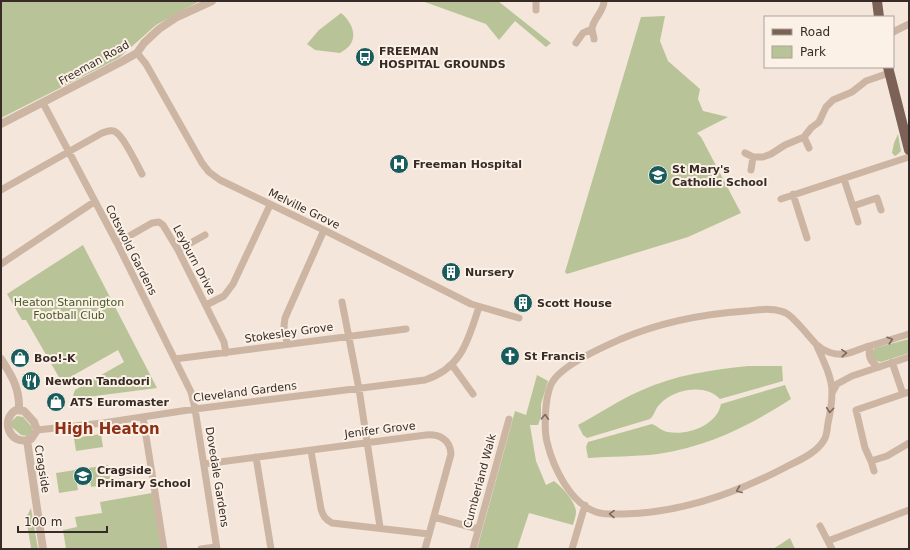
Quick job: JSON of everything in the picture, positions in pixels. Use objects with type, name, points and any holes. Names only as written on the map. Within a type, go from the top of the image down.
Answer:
[{"type":"main road","points":[[877,1],[879,16]]},
{"type":"main road","points":[[888,70],[908,144]]},
{"type":"street","name":"Freeman Road","points":[[1,124],[137,53],[144,43],[159,29],[177,18],[212,1]]},
{"type":"street","points":[[594,39],[592,29],[603,9],[604,1]]},
{"type":"street","points":[[894,32],[909,24]]},
{"type":"street","points":[[576,43],[584,33],[592,29]]},
{"type":"street","name":"Melville Grove","points":[[137,53],[146,64],[202,163],[209,172],[220,180],[324,230],[464,301],[478,307],[519,318]]},
{"type":"street","points":[[745,153],[753,157],[763,157],[804,137],[811,128],[819,122],[826,107],[833,100],[852,92],[866,80],[888,70]]},
{"type":"street","name":"Cotswold Gardens","points":[[43,102],[94,202],[117,243],[175,359],[191,392],[195,409]]},
{"type":"street","points":[[1,190],[102,133],[110,130],[117,133],[122,139],[142,174]]},
{"type":"street","points":[[804,137],[809,148]]},
{"type":"street","points":[[752,170],[753,157]]},
{"type":"street","points":[[781,199],[909,157]]},
{"type":"street","points":[[844,179],[858,222]]},
{"type":"street","points":[[793,194],[807,238]]},
{"type":"street","points":[[853,206],[877,198],[881,210]]},
{"type":"street","points":[[2,261],[94,202]]},
{"type":"street","points":[[206,305],[224,296],[233,284],[270,205]]},
{"type":"street","name":"Leyburn Drive","points":[[117,243],[152,223],[159,222],[163,224],[206,305],[224,342],[226,353]]},
{"type":"street","points":[[287,344],[284,326],[285,318],[324,230]]},
{"type":"street","points":[[178,250],[205,235]]},
{"type":"street","points":[[342,302],[359,389],[380,527]]},
{"type":"street","name":"Cleveland Gardens","points":[[36,430],[50,430],[195,409],[425,380],[452,365],[461,354],[467,344],[478,307]]},
{"type":"street","points":[[832,394],[829,378],[817,346],[807,333],[786,313],[771,309],[717,313],[666,323],[643,330],[600,348],[562,371],[553,381],[548,395],[544,420],[547,441],[560,477],[576,498],[597,513],[631,514],[661,511],[682,507],[729,494],[796,462],[818,448],[825,438],[832,394],[837,384],[852,376],[909,357]]},
{"type":"street","name":"Stokesley Grove","points":[[175,359],[406,329]]},
{"type":"street","points":[[817,346],[828,353],[846,354],[909,334]]},
{"type":"street","points":[[871,346],[869,351],[870,358],[879,367]]},
{"type":"street","points":[[1,359],[12,376],[17,388],[20,399],[20,410]]},
{"type":"street","points":[[874,471],[865,448],[856,410],[906,393],[892,362]]},
{"type":"street","points":[[452,365],[473,394]]},
{"type":"street","name":"Dovedale Gardens","points":[[195,409],[216,548]]},
{"type":"street","points":[[20,410],[28,414],[34,422],[36,430],[31,439],[21,441],[16,440],[4,426],[9,415],[12,412],[20,410]]},
{"type":"street","points":[[143,417],[164,549]]},
{"type":"street","name":"Cumberland Walk","points":[[473,549],[509,420]]},
{"type":"street","name":"Jenifer Grove","points":[[204,464],[433,434],[440,436],[446,440],[451,450],[450,458],[425,549]]},
{"type":"street","name":"Cragside","points":[[27,440],[43,549]]},
{"type":"street","points":[[871,461],[887,456],[909,443]]},
{"type":"street","points":[[311,451],[321,508],[323,515],[327,520],[332,523],[380,527],[429,534]]},
{"type":"street","points":[[256,457],[271,549]]},
{"type":"street","points":[[572,549],[585,505]]},
{"type":"street","points":[[828,541],[909,510]]},
{"type":"street","points":[[434,517],[478,529]]},
{"type":"street","points":[[820,526],[832,549]]},
{"type":"street","points":[[201,549],[216,548]]},
{"type":"green space","points":[[1,1],[200,1],[156,25],[119,58],[1,118]]},
{"type":"green space","points":[[422,1],[498,1],[551,43],[546,47],[515,21],[499,40],[486,24]]},
{"type":"green space","points":[[341,13],[350,23],[353,32],[352,41],[348,47],[340,53],[315,50],[307,44],[319,30]]},
{"type":"green space","name":"St Mary's Catholic School","points":[[665,16],[660,41],[668,61],[700,89],[698,99],[703,111],[728,117],[697,133],[701,137],[741,213],[688,237],[567,274],[565,272],[641,17]]},
{"type":"green space","points":[[898,134],[901,151],[895,156],[892,153]]},
{"type":"green space","name":"Heaton Stannington Football Club","points":[[83,245],[157,388],[72,399],[75,390],[124,362],[118,350],[65,380],[60,379],[26,320],[22,320],[7,294]]},
{"type":"green space","points":[[909,339],[909,353],[881,362],[873,359],[872,352],[875,348]]},
{"type":"green space","points":[[748,366],[782,366],[783,381],[720,399],[714,394],[706,391],[690,390],[681,392],[666,399],[660,404],[650,419],[587,438],[583,435],[578,425],[653,385],[679,377],[707,371]]},
{"type":"green space","points":[[537,375],[548,381],[541,404],[541,417],[538,425],[530,425],[536,461],[546,485],[554,481],[574,504],[576,512],[573,525],[529,513],[517,549],[477,549],[515,411],[526,415]]},
{"type":"green space","points":[[785,385],[791,399],[760,418],[728,434],[676,451],[641,456],[588,458],[586,447],[588,442],[652,424],[663,431],[668,432],[676,433],[693,430],[708,423],[714,418],[721,404]]},
{"type":"green space","points":[[17,416],[23,417],[32,427],[32,432],[28,436],[21,435],[12,427],[11,422]]},
{"type":"green space","points":[[101,434],[103,447],[76,451],[74,438]]},
{"type":"green space","points":[[108,465],[111,484],[91,487],[88,468]]},
{"type":"green space","points":[[75,470],[78,490],[59,493],[56,473]]},
{"type":"green space","points":[[152,493],[161,549],[66,549],[63,530],[77,527],[75,517],[102,513],[100,502]]},
{"type":"green space","points":[[31,508],[38,549],[31,548],[26,518]]},
{"type":"green space","points":[[790,538],[795,549],[773,549]]},
{"type":"place","name":"FREEMAN HOSPITAL GROUNDS","points":[[365,57]]},
{"type":"place","name":"Freeman Hospital","points":[[399,164]]},
{"type":"place","name":"St Mary's Catholic School","points":[[658,175]]},
{"type":"place","name":"Nursery","points":[[451,272]]},
{"type":"place","name":"Scott House","points":[[523,303]]},
{"type":"place","name":"St Francis","points":[[510,356]]},
{"type":"place","name":"Boo!-K","points":[[20,358]]},
{"type":"place","name":"Newton Tandoori","points":[[31,381]]},
{"type":"place","name":"ATS Euromaster","points":[[56,402]]},
{"type":"place","name":"Cragside Primary School","points":[[83,476]]},
{"type":"district","name":"High Heaton","points":[[107,429]]}]
